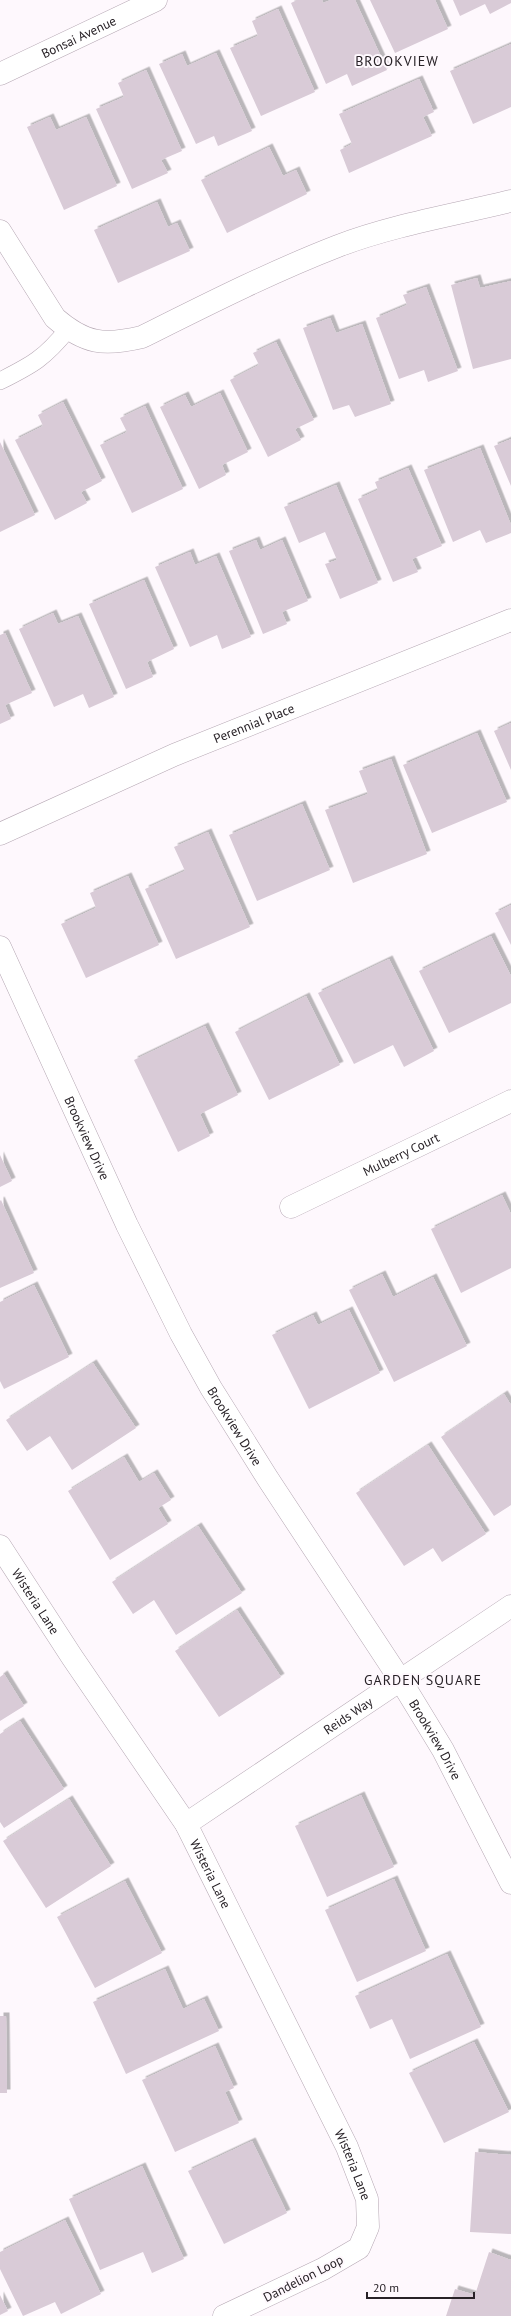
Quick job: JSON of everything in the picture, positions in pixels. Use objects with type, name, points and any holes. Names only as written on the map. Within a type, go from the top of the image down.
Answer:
[{"type":"street","name":"Bonsai Avenue","points":[[0,74],[156,0]]},
{"type":"street","points":[[0,231],[44,303],[55,318],[68,329],[92,340],[117,343],[142,337],[299,262],[339,246],[383,233],[511,201]]},
{"type":"street","name":"Perennial Place","points":[[0,834],[174,755],[511,620]]},
{"type":"street","name":"Brookview Drive","points":[[0,947],[127,1225],[181,1334],[211,1388],[268,1479],[401,1680],[453,1769],[511,1883]]},
{"type":"street","name":"Mulberry Court","points":[[291,1207],[511,1101]]},
{"type":"street","name":"Wisteria Lane","points":[[0,1546],[76,1664],[186,1824],[347,2147],[367,2199],[368,2227]]},
{"type":"street","name":"Reids Way","points":[[186,1824],[511,1606]]},
{"type":"street","name":"Dandelion Loop","points":[[224,2316],[323,2269],[359,2248],[368,2227]]},
{"type":"lane","points":[[0,380],[29,367],[51,350],[68,329]]},
{"type":"building","points":[[297,0],[322,0],[323,3],[331,0],[355,0],[387,70],[352,86],[347,74],[326,84],[291,3]]},
{"type":"building","points":[[370,0],[435,0],[448,29],[395,53]]},
{"type":"building","points":[[453,0],[511,0],[511,3],[490,14],[485,4],[460,16]]},
{"type":"building","points":[[278,9],[315,92],[261,116],[230,48],[258,36],[252,21]]},
{"type":"building","points":[[511,44],[511,107],[473,124],[450,71]]},
{"type":"building","points":[[216,53],[252,131],[218,146],[214,136],[196,144],[159,64],[182,54],[187,66]]},
{"type":"building","points":[[146,70],[182,151],[161,160],[168,173],[132,189],[96,109],[124,97],[118,83]]},
{"type":"building","points":[[419,79],[434,112],[423,117],[432,136],[349,173],[340,150],[352,144],[339,114]]},
{"type":"building","points":[[50,117],[56,130],[86,117],[117,186],[64,210],[27,127]]},
{"type":"building","points":[[269,147],[283,176],[296,170],[307,194],[227,233],[201,180]]},
{"type":"building","points":[[157,202],[168,227],[177,223],[190,251],[118,283],[94,230]]},
{"type":"building","points":[[477,278],[480,288],[511,281],[511,359],[473,369],[451,285]]},
{"type":"building","points":[[426,287],[458,371],[428,382],[424,370],[399,379],[376,318],[407,305],[403,295]]},
{"type":"building","points":[[330,318],[336,333],[362,324],[391,404],[355,417],[349,405],[333,410],[303,328]]},
{"type":"building","points":[[276,342],[314,420],[295,429],[301,440],[268,457],[230,380],[259,365],[253,353]]},
{"type":"building","points":[[220,393],[248,452],[222,465],[226,475],[199,489],[160,407],[185,395],[191,407]]},
{"type":"building","points":[[63,402],[102,481],[81,492],[87,503],[55,520],[15,440],[43,426],[38,415]]},
{"type":"building","points":[[145,406],[183,489],[132,513],[100,445],[127,432],[120,418]]},
{"type":"building","points":[[511,439],[511,486],[494,446]]},
{"type":"building","points":[[0,442],[35,515],[0,532]]},
{"type":"building","points":[[480,448],[511,525],[511,533],[486,543],[480,530],[453,542],[424,470]]},
{"type":"building","points":[[408,468],[442,546],[412,559],[418,572],[393,582],[358,499],[378,490],[375,482]]},
{"type":"building","points":[[336,485],[378,583],[340,599],[325,564],[337,560],[325,532],[299,543],[284,507]]},
{"type":"building","points":[[256,540],[260,550],[282,540],[308,601],[282,612],[287,624],[263,634],[229,551]]},
{"type":"building","points":[[190,552],[195,565],[216,556],[251,637],[222,649],[217,635],[190,647],[155,567]]},
{"type":"building","points":[[144,580],[174,649],[147,662],[153,677],[126,689],[89,604]]},
{"type":"building","points":[[53,613],[58,624],[78,616],[114,697],[89,708],[83,694],[54,707],[19,629]]},
{"type":"building","points":[[5,633],[32,693],[5,705],[11,719],[0,724],[0,635]]},
{"type":"building","points":[[511,723],[511,770],[494,731]]},
{"type":"building","points":[[477,733],[507,802],[432,833],[403,765]]},
{"type":"building","points":[[391,759],[427,854],[353,883],[325,810],[368,794],[359,771]]},
{"type":"building","points":[[302,804],[330,870],[257,901],[229,835]]},
{"type":"building","points":[[208,832],[250,927],[176,959],[145,889],[185,871],[174,847]]},
{"type":"building","points":[[128,876],[159,945],[86,978],[61,924],[96,908],[90,893]]},
{"type":"building","points":[[511,905],[511,945],[495,913]]},
{"type":"building","points":[[491,936],[511,976],[511,1003],[449,1033],[419,971]]},
{"type":"building","points":[[389,959],[434,1051],[404,1067],[393,1045],[354,1064],[318,993]]},
{"type":"building","points":[[306,996],[340,1065],[269,1100],[235,1032]]},
{"type":"building","points":[[205,1026],[238,1095],[200,1114],[210,1136],[178,1152],[134,1060]]},
{"type":"building","points":[[0,1155],[12,1181],[0,1187]]},
{"type":"building","points":[[502,1195],[511,1214],[511,1268],[461,1293],[431,1229]]},
{"type":"building","points":[[1,1200],[34,1273],[0,1288],[0,1201]]},
{"type":"building","points":[[382,1274],[393,1297],[433,1277],[467,1346],[394,1382],[349,1290]]},
{"type":"building","points":[[34,1285],[69,1357],[4,1389],[0,1381],[0,1302]]},
{"type":"building","points":[[349,1310],[380,1373],[309,1409],[272,1335],[313,1315],[318,1325]]},
{"type":"building","points":[[93,1363],[136,1428],[72,1470],[50,1436],[27,1451],[6,1420]]},
{"type":"building","points":[[504,1394],[511,1405],[511,1505],[494,1516],[441,1437]]},
{"type":"building","points":[[428,1445],[486,1534],[442,1562],[433,1548],[404,1566],[356,1493]]},
{"type":"building","points":[[124,1457],[139,1482],[154,1473],[171,1500],[158,1508],[168,1524],[110,1560],[68,1491]]},
{"type":"building","points":[[198,1526],[242,1593],[176,1635],[154,1600],[133,1614],[112,1582]]},
{"type":"building","points":[[237,1610],[281,1677],[219,1717],[175,1651]]},
{"type":"building","points":[[4,1674],[24,1706],[0,1721],[0,1677]]},
{"type":"building","points":[[20,1721],[64,1789],[4,1828],[0,1822],[0,1734]]},
{"type":"building","points":[[361,1795],[394,1867],[327,1897],[295,1826]]},
{"type":"building","points":[[69,1799],[111,1866],[46,1908],[3,1841]]},
{"type":"building","points":[[394,1879],[426,1951],[357,1982],[325,1910]]},
{"type":"building","points":[[125,1881],[162,1953],[95,1988],[57,1917]]},
{"type":"building","points":[[447,1954],[481,2027],[410,2059],[392,2019],[370,2029],[355,1996]]},
{"type":"building","points":[[165,1969],[183,2009],[204,1999],[219,2031],[126,2074],[93,2002]]},
{"type":"building","points":[[0,2016],[6,2016],[7,2093],[0,2093]]},
{"type":"building","points":[[474,2042],[509,2112],[444,2143],[409,2073]]},
{"type":"building","points":[[215,2046],[234,2088],[225,2092],[239,2123],[175,2152],[142,2080]]},
{"type":"building","points":[[252,2141],[287,2213],[224,2244],[188,2171]]},
{"type":"building","points":[[475,2152],[511,2155],[511,2234],[470,2232]]},
{"type":"building","points":[[142,2166],[184,2259],[152,2273],[143,2252],[100,2270],[69,2199]]},
{"type":"building","points":[[65,2220],[101,2294],[61,2314],[55,2302],[23,2316],[0,2269],[0,2252]]},
{"type":"building","points":[[489,2252],[511,2260],[511,2316],[446,2316],[455,2289],[475,2295]]},
{"type":"building","points":[[0,2295],[8,2311],[0,2315]]},
{"type":"district","name":"BROOKVIEW","points":[[397,61]]},
{"type":"district","name":"GARDEN SQUARE","points":[[423,1680]]}]
